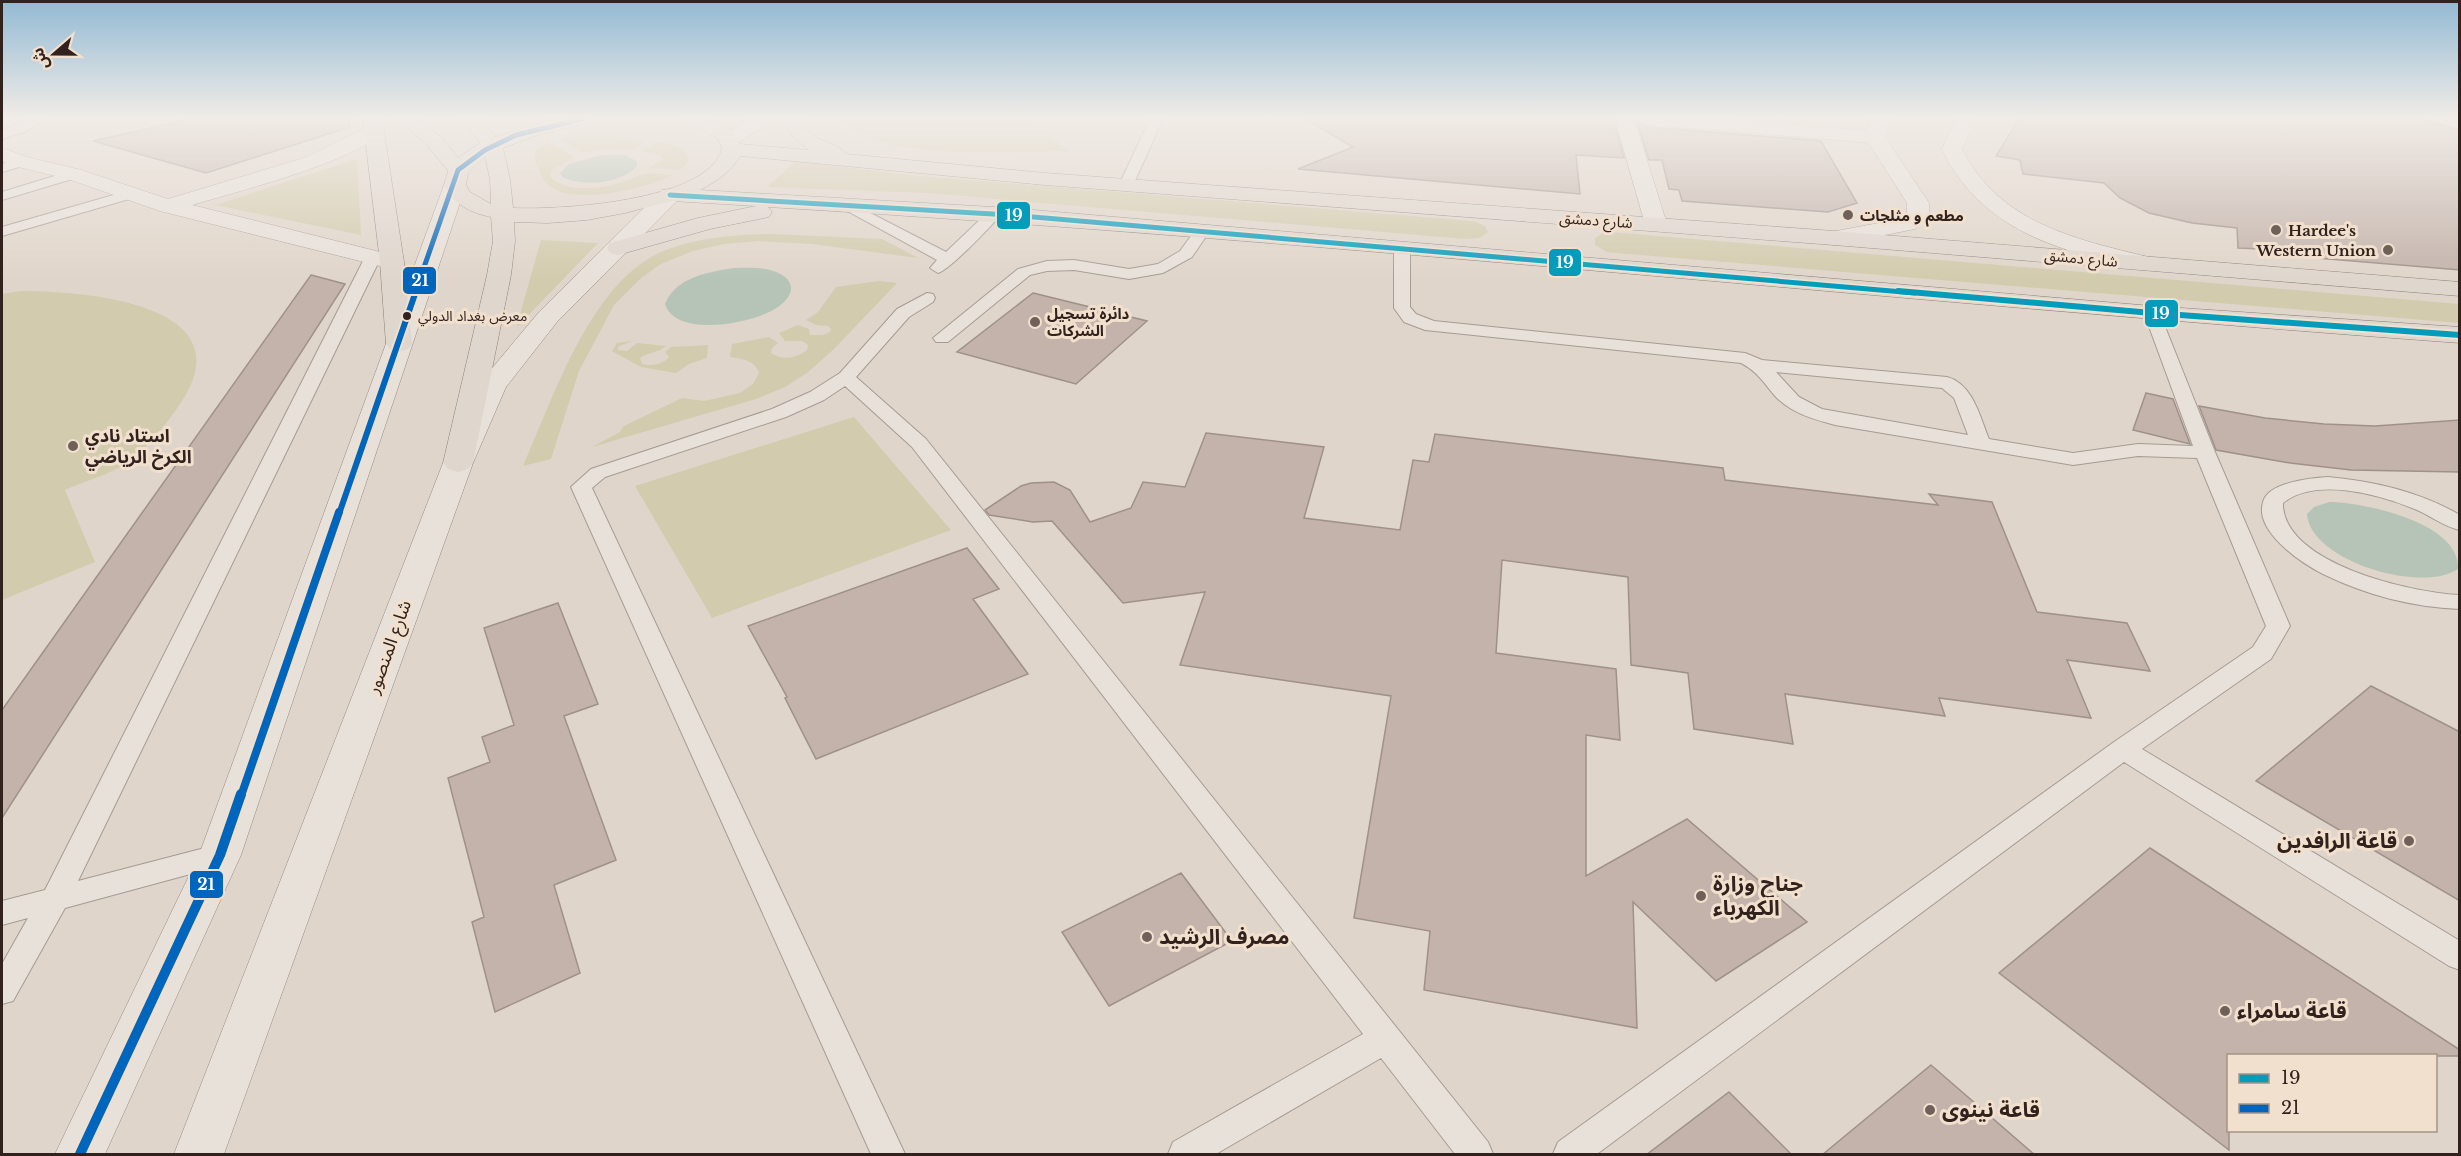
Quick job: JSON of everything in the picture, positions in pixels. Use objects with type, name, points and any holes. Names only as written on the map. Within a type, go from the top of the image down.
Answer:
[{"type":"main road","points":[[69,173],[168,206],[383,260]]},
{"type":"main road","points":[[168,206],[275,173]]},
{"type":"main road","points":[[377,173],[383,260],[399,344]]},
{"type":"main road","points":[[454,173],[461,197],[478,206],[503,213],[540,216],[581,214],[624,208],[670,195],[715,173]]},
{"type":"main road","points":[[80,1155],[220,855],[460,173]]},
{"type":"main road","points":[[458,463],[504,241],[499,173]]},
{"type":"main road","name":"شارع دمشق","points":[[994,173],[2460,289]]},
{"type":"main road","points":[[1640,173],[1656,224]]},
{"type":"main road","points":[[1834,238],[1907,224],[1918,216],[1918,203],[1902,173]]},
{"type":"main road","points":[[1965,173],[1991,202],[2029,228],[2065,243],[2142,263]]},
{"type":"main road","points":[[713,175],[731,198]]},
{"type":"main road","points":[[670,195],[1002,215],[2152,313],[2460,335]]},
{"type":"main road","name":"شارع المنصور","points":[[199,1155],[458,463],[493,385],[548,317],[670,195]]},
{"type":"main road","points":[[618,249],[706,223],[823,204]]},
{"type":"main road","points":[[1469,254],[1483,253],[1496,248],[1504,236],[1498,223],[1474,211]]},
{"type":"main road","points":[[1591,264],[1566,248],[1562,238],[1566,230],[1575,224],[1603,220]]},
{"type":"lane","points":[[1126,185],[1132,173]]},
{"type":"lane","points":[[2,196],[74,174]]},
{"type":"lane","points":[[2,232],[130,194]]},
{"type":"lane","points":[[858,206],[953,260]]},
{"type":"lane","points":[[858,206],[953,260]]},
{"type":"lane","points":[[953,260],[1002,215]]},
{"type":"lane","points":[[936,270],[953,260],[1002,215]]},
{"type":"lane","points":[[942,338],[1024,272],[1047,266],[1074,265],[1129,274],[1163,268],[1186,254],[1201,232]]},
{"type":"lane","points":[[1402,250],[1402,308],[1410,318],[1431,326],[1746,358],[1761,365],[1947,383],[1962,396],[1981,443]]},
{"type":"lane","points":[[2,991],[55,899],[383,260]]},
{"type":"lane","points":[[888,1155],[581,487],[598,472],[779,413],[817,396],[846,377],[914,302]]},
{"type":"lane","points":[[1570,1155],[2123,749],[2262,653],[2278,626],[2205,452],[2152,313]]},
{"type":"lane","points":[[1761,365],[1786,396],[1806,410],[1835,419],[2073,459],[2138,450],[2205,452]]},
{"type":"lane","points":[[846,377],[919,443],[1476,1155]]},
{"type":"lane","points":[[2460,524],[2420,505],[2381,492],[2344,485],[2311,484],[2287,490],[2273,501],[2273,518],[2286,537],[2311,558],[2338,573],[2381,590],[2415,598],[2460,602]]},
{"type":"lane","points":[[2123,749],[2460,957]]},
{"type":"lane","points":[[2,913],[220,855]]},
{"type":"lane","points":[[1185,1155],[1386,1038]]},
{"type":"shaded area","points":[[314,173],[358,173],[361,235],[215,205]]},
{"type":"shaded area","points":[[551,173],[550,176],[557,182],[576,188],[597,188],[617,184],[647,173],[672,175],[645,186],[590,195],[558,191],[547,184],[541,174]]},
{"type":"shaded area","points":[[560,173],[628,173],[612,180],[591,183],[570,180],[562,177]]},
{"type":"shaded area","points":[[783,173],[892,173],[1473,221],[1485,226],[1488,232],[1479,238],[1465,239],[926,193],[767,187]]},
{"type":"shaded area","points":[[1603,233],[2459,304],[2459,323],[1617,253],[1607,252],[1595,245],[1595,238]]},
{"type":"shaded area","points":[[773,234],[882,239],[918,258],[812,244],[759,241],[724,244],[693,251],[661,264],[641,278],[614,305],[579,371],[551,459],[523,466],[558,384],[587,326],[624,278],[645,261],[673,248],[707,239]]},
{"type":"shaded area","points":[[541,240],[598,243],[518,326],[517,325]]},
{"type":"shaded area","points":[[734,268],[761,268],[779,273],[790,283],[790,294],[781,305],[762,315],[748,320],[714,325],[698,325],[683,321],[672,315],[665,304],[677,288],[694,277]]},
{"type":"shaded area","points":[[879,281],[897,283],[833,350],[807,373],[785,387],[756,399],[592,447],[620,432],[624,426],[682,398],[704,401],[740,393],[753,384],[759,373],[751,363],[730,357],[732,344],[769,337],[778,343],[772,348],[771,353],[785,358],[799,355],[807,350],[808,345],[802,341],[785,341],[779,333],[798,325],[809,329],[810,335],[823,335],[830,332],[831,329],[828,326],[816,325],[806,320],[818,312],[836,287]]},
{"type":"shaded area","name":"استاد نادي الكرخ الرياضي","points":[[21,291],[82,294],[117,300],[150,310],[176,324],[193,344],[196,370],[180,404],[143,450],[113,471],[65,490],[95,562],[2,600],[2,294]]},
{"type":"shaded area","points":[[633,341],[619,346],[617,350],[627,351],[637,343],[666,346],[640,358],[642,364],[653,365],[663,362],[669,357],[665,352],[671,347],[708,345],[707,358],[689,364],[676,373],[641,367],[612,351],[617,343]]},
{"type":"shaded area","points":[[854,417],[951,530],[712,618],[635,486]]},
{"type":"shaded area","points":[[2329,502],[2385,511],[2427,527],[2444,539],[2455,553],[2458,569],[2441,576],[2420,578],[2395,575],[2347,559],[2327,546],[2313,531],[2307,514],[2314,507]]},
{"type":"building","points":[[1343,173],[1578,173],[1580,194]]},
{"type":"building","points":[[1665,173],[1840,173],[1857,203],[1828,212],[1682,201],[1679,190],[1669,189]]},
{"type":"building","points":[[2460,173],[2460,270],[2267,254],[2261,249],[2238,248],[2237,228],[2192,223],[2149,213],[2120,198],[2104,183],[2023,174]]},
{"type":"building","points":[[311,275],[345,284],[2,818],[2,710]]},
{"type":"building","points":[[1033,293],[1147,321],[1076,384],[957,352]]},
{"type":"building","points":[[2146,393],[2173,399],[2190,444],[2133,430]]},
{"type":"building","points":[[2199,406],[2265,418],[2324,424],[2375,426],[2460,420],[2460,472],[2351,470],[2290,463],[2216,450]]},
{"type":"building","points":[[1206,433],[1324,447],[1304,518],[1400,530],[1413,460],[1429,462],[1435,434],[1723,468],[1725,480],[1938,505],[1929,494],[1992,502],[2037,612],[2127,623],[2150,671],[2067,660],[2091,718],[1939,698],[1945,716],[1785,694],[1793,744],[1694,729],[1688,673],[1631,665],[1628,577],[1502,560],[1496,653],[1616,669],[1620,740],[1586,735],[1586,876],[1687,819],[1807,922],[1716,981],[1633,902],[1637,1028],[1424,990],[1430,931],[1354,918],[1391,696],[1180,665],[1205,592],[1123,603],[1052,521],[1033,522],[989,515],[985,510],[1021,486],[1054,482],[1070,490],[1090,522],[1131,508],[1143,482],[1185,487]]},
{"type":"building","points":[[967,548],[999,589],[973,599],[1028,674],[816,759],[785,698],[787,697],[748,626]]},
{"type":"building","points":[[558,603],[598,704],[564,716],[616,860],[554,885],[580,973],[495,1012],[472,922],[484,917],[448,778],[490,762],[482,737],[514,725],[484,628]]},
{"type":"building","name":"قاعة الرافدين","points":[[2371,686],[2460,732],[2460,901],[2256,781]]},
{"type":"building","name":"قاعة سامراء","points":[[2150,848],[2460,1050],[2460,1056],[2437,1056],[2437,1054],[2227,1054],[2229,1150],[1999,973]]},
{"type":"building","name":"مصرف الرشيد","points":[[1181,873],[1232,941],[1109,1006],[1062,932]]},
{"type":"building","name":"قاعة نينوى","points":[[1931,1065],[2035,1155],[1822,1155]]},
{"type":"building","points":[[1729,1092],[1792,1155],[1646,1155]]},
{"type":"transit line","name":"21","points":[[80,1154],[220,855],[457,173]]},
{"type":"transit line","name":"19","points":[[670,195],[1010,215],[2152,313],[2460,335]]},
{"type":"place","name":"مطعم و مثلجات","points":[[1848,215]]},
{"type":"place","name":"Hardee's","points":[[2276,230]]},
{"type":"place","name":"Western Union","points":[[2388,250]]},
{"type":"place","name":"معرض بغداد الدولي","points":[[407,316]]},
{"type":"place","name":"دائرة تسجيل الشركات","points":[[1035,322]]},
{"type":"place","name":"استاد نادي الكرخ الرياضي","points":[[73,446]]},
{"type":"place","name":"قاعة الرافدين","points":[[2409,841]]},
{"type":"place","name":"جناح وزارة الكهرباء","points":[[1701,896]]},
{"type":"place","name":"مصرف الرشيد","points":[[1147,937]]},
{"type":"place","name":"قاعة سامراء","points":[[2225,1011]]},
{"type":"place","name":"قاعة نينوى","points":[[1930,1110]]}]
